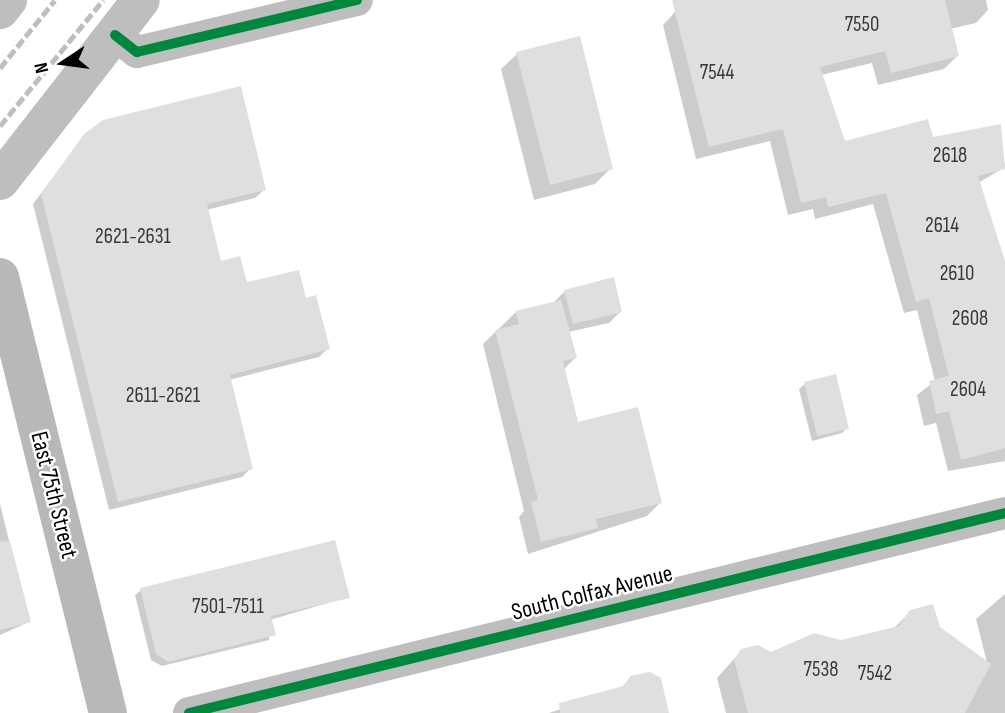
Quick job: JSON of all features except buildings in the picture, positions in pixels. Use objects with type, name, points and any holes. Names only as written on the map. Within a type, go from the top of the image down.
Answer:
[{"type":"main road","name":"East 75th Street","points":[[0,277],[108,713]]},
{"type":"street","points":[[0,10],[8,0]]},
{"type":"street","points":[[0,181],[141,0]]},
{"type":"street","points":[[115,35],[138,52],[358,0]]},
{"type":"street","name":"South Colfax Avenue","points":[[189,713],[1005,513]]},
{"type":"railway","points":[[0,68],[55,0]]},
{"type":"railway","points":[[0,126],[103,0]]},
{"type":"cycle path","points":[[115,35],[137,52],[357,0]]},
{"type":"cycle path","points":[[189,713],[1005,513]]}]
